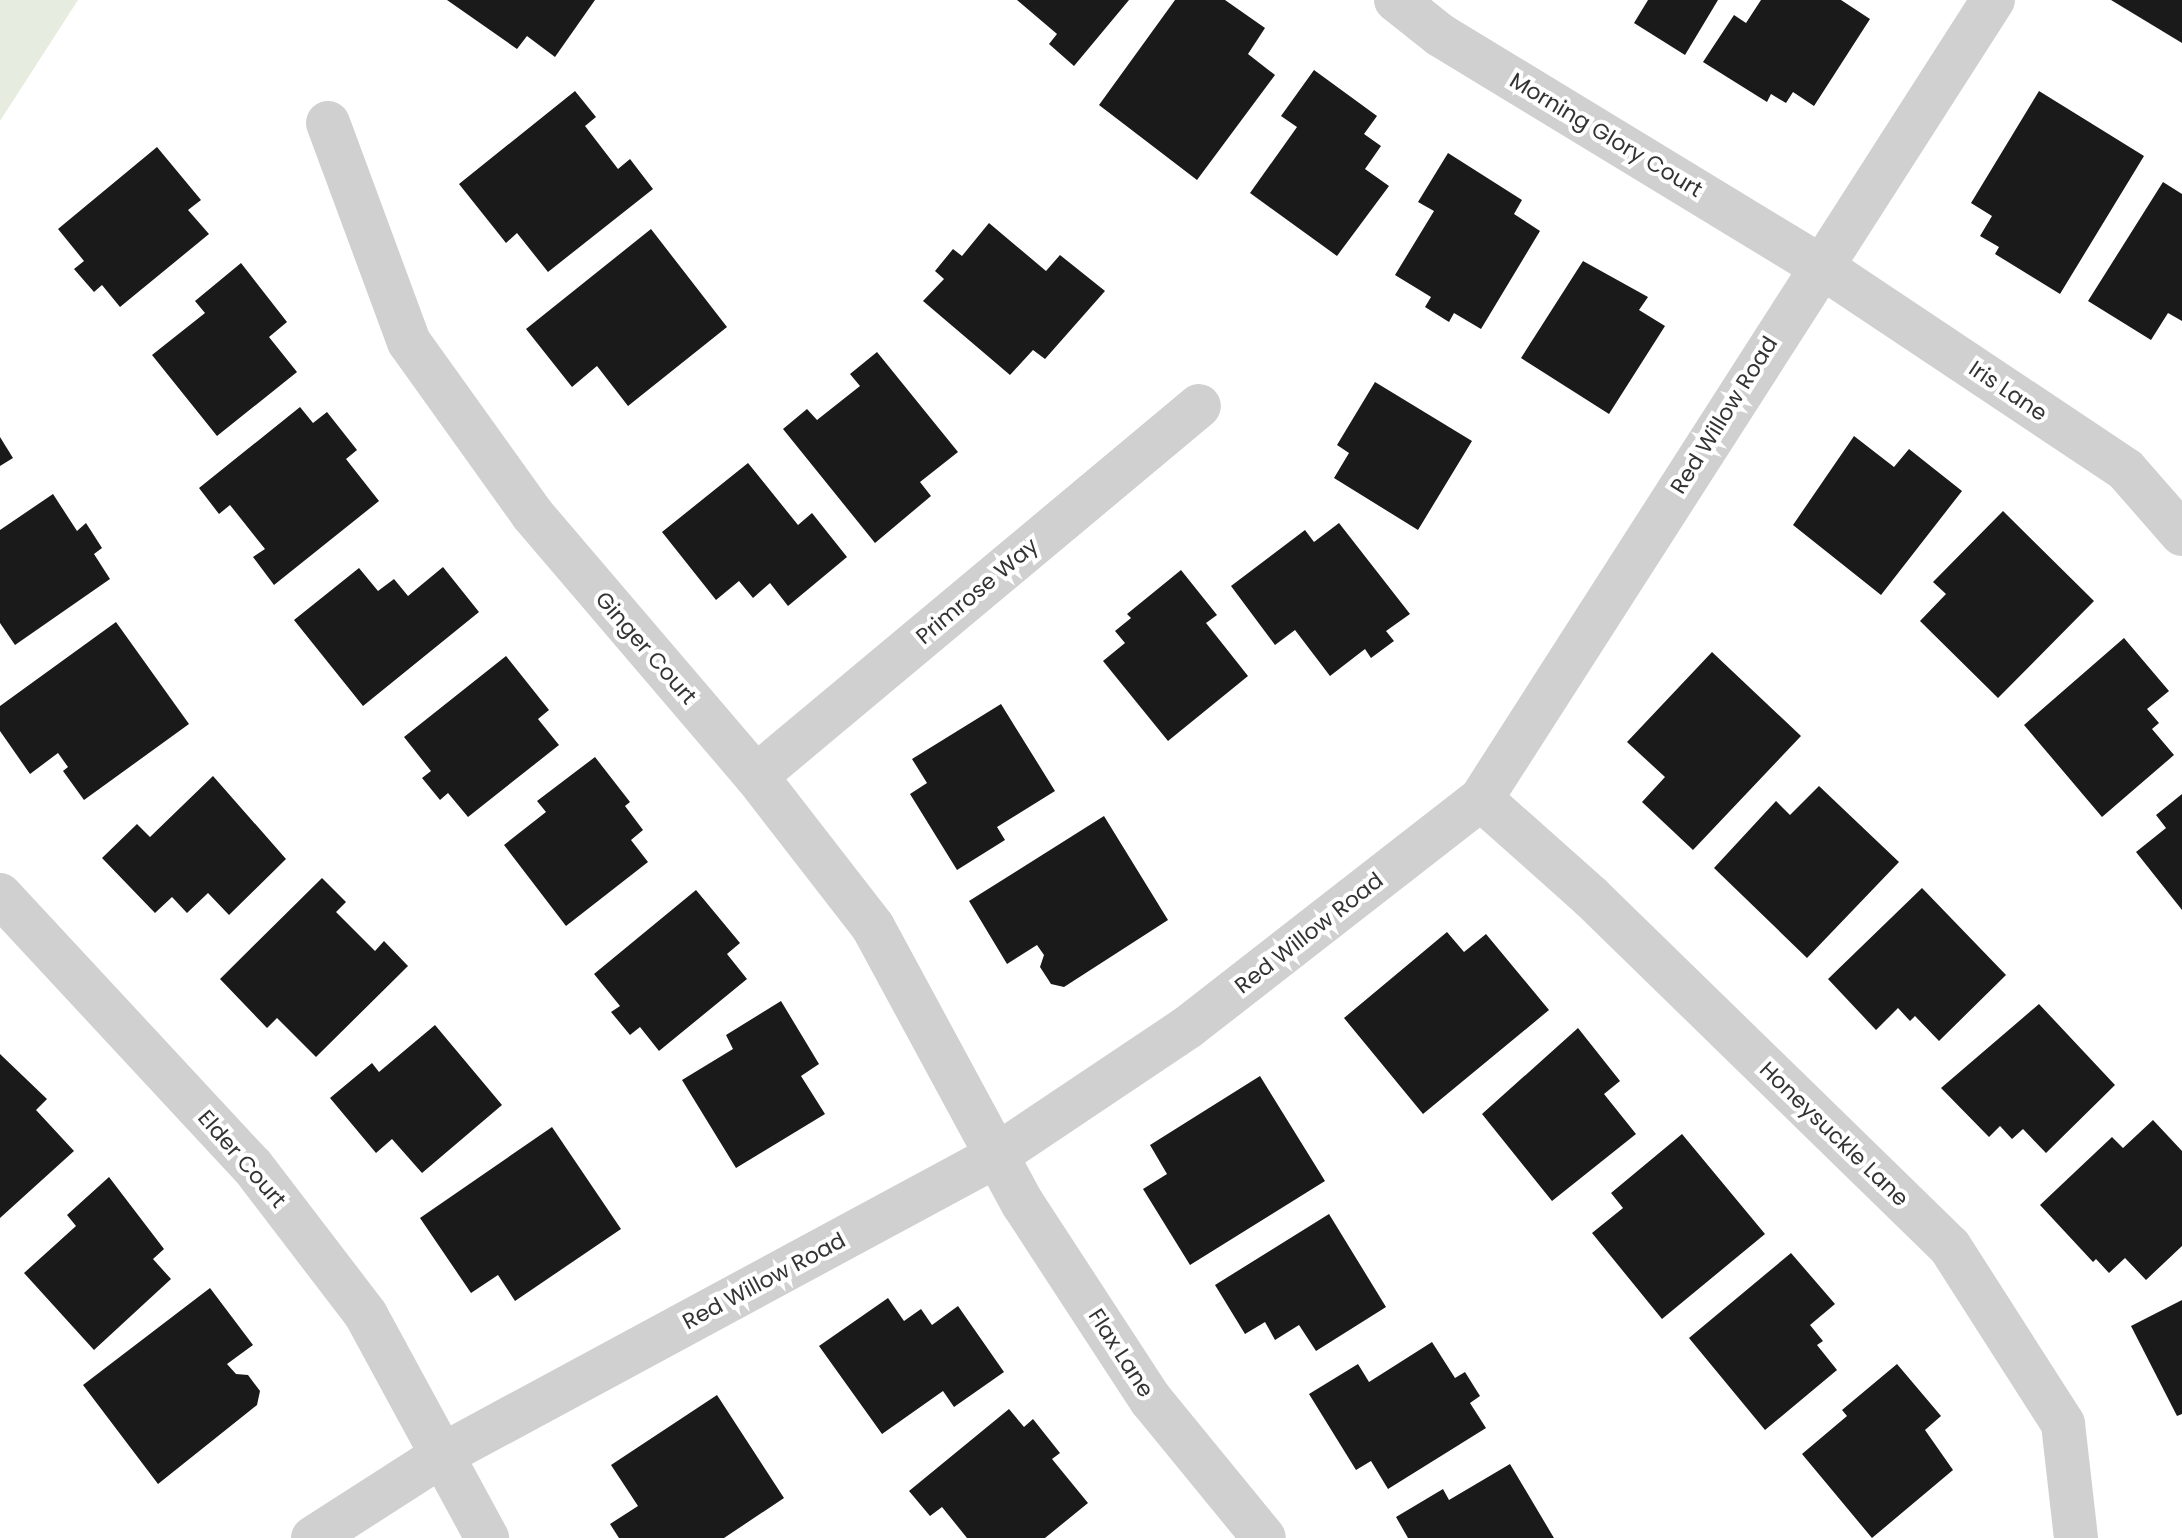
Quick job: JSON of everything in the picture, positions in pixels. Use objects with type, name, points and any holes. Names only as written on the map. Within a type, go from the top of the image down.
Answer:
[{"type":"street","name":"Morning Glory Court","points":[[1396,0],[1440,35],[1819,265]]},
{"type":"street","name":"Red Willow Road","points":[[313,1538],[444,1454],[994,1157],[1188,1027],[1481,799],[1819,265],[1993,0]]},
{"type":"street","name":"Ginger Court","points":[[328,123],[409,342],[532,514],[756,776],[873,927],[994,1157]]},
{"type":"street","name":"Iris Lane","points":[[1819,265],[2126,470],[2182,534]]},
{"type":"street","name":"Primrose Way","points":[[756,776],[1199,406]]},
{"type":"street","name":"Honeysuckle Lane","points":[[1481,799],[1591,897],[1950,1247],[2063,1424],[2076,1538]]},
{"type":"street","name":"Elder Court","points":[[0,895],[253,1167],[366,1315],[487,1538]]},
{"type":"street","name":"Flax Lane","points":[[994,1157],[1151,1400],[1264,1538]]},
{"type":"shaded area","points":[[0,0],[78,0],[0,121]]},
{"type":"building","points":[[447,0],[595,0],[555,57],[527,36],[517,49]]},
{"type":"building","points":[[1017,0],[1129,0],[1074,66],[1049,44],[1057,34]]},
{"type":"building","points":[[1175,0],[1225,0],[1265,28],[1248,54],[1275,75],[1197,180],[1099,105]]},
{"type":"building","points":[[1648,0],[1718,0],[1685,55],[1634,23]]},
{"type":"building","points":[[1761,0],[1841,0],[1870,19],[1814,106],[1793,92],[1786,103],[1771,94],[1767,102],[1703,62],[1734,15],[1746,23]]},
{"type":"building","points":[[2111,0],[2182,0],[2182,43]]},
{"type":"building","points":[[1314,70],[1377,116],[1364,134],[1381,146],[1365,169],[1389,186],[1337,256],[1250,193],[1297,127],[1281,116]]},
{"type":"building","points":[[575,91],[596,117],[585,126],[618,169],[630,159],[653,189],[548,272],[517,233],[506,243],[459,184]]},
{"type":"building","points":[[2039,91],[2144,156],[2060,294],[1995,254],[1999,247],[1980,236],[1992,216],[1971,203]]},
{"type":"building","points":[[157,147],[201,200],[188,210],[209,234],[120,307],[102,285],[94,292],[74,269],[84,261],[58,229]]},
{"type":"building","points":[[1448,153],[1522,200],[1514,214],[1540,231],[1481,329],[1454,313],[1449,322],[1425,307],[1431,297],[1395,275],[1434,211],[1418,202]]},
{"type":"building","points":[[2163,182],[2182,194],[2182,321],[2168,313],[2151,340],[2088,301]]},
{"type":"building","points":[[989,223],[1046,271],[1060,255],[1105,291],[1045,359],[1033,350],[1010,375],[923,301],[944,279],[935,271],[953,249],[962,256]]},
{"type":"building","points":[[651,229],[727,327],[628,406],[597,366],[572,387],[526,329]]},
{"type":"building","points":[[1583,261],[1648,297],[1639,310],[1665,326],[1609,414],[1521,358]]},
{"type":"building","points":[[241,263],[287,322],[269,337],[297,372],[217,436],[152,355],[205,313],[195,301]]},
{"type":"building","points":[[877,352],[958,452],[920,482],[931,496],[875,543],[783,429],[807,409],[817,420],[860,386],[850,374]]},
{"type":"building","points":[[1375,382],[1472,441],[1418,530],[1334,478],[1349,453],[1337,445]]},
{"type":"building","points":[[300,407],[313,423],[327,412],[357,450],[346,459],[379,501],[274,585],[253,557],[265,549],[230,505],[219,514],[199,488]]},
{"type":"building","points":[[1854,436],[1894,467],[1909,449],[1962,491],[1881,595],[1793,525]]},
{"type":"building","points":[[0,437],[13,458],[0,466]]},
{"type":"building","points":[[748,463],[798,525],[812,513],[847,557],[788,606],[770,583],[753,598],[739,581],[716,600],[662,532]]},
{"type":"building","points":[[53,494],[77,531],[86,523],[102,548],[94,554],[110,579],[15,645],[0,623],[0,530]]},
{"type":"building","points":[[2003,511],[2094,601],[1998,698],[1920,621],[1946,594],[1933,582]]},
{"type":"building","points":[[1339,523],[1410,614],[1386,631],[1394,641],[1371,658],[1365,649],[1330,676],[1295,630],[1275,645],[1231,586],[1305,530],[1314,542]]},
{"type":"building","points":[[443,567],[479,612],[363,706],[294,620],[359,568],[378,591],[394,579],[408,596]]},
{"type":"building","points":[[1181,570],[1217,615],[1206,623],[1248,676],[1168,741],[1103,661],[1125,643],[1115,631],[1131,618],[1127,614]]},
{"type":"building","points":[[116,622],[189,724],[84,800],[63,771],[68,767],[58,753],[30,774],[0,731],[0,706]]},
{"type":"building","points":[[2124,638],[2169,691],[2147,709],[2159,723],[2152,729],[2174,755],[2102,817],[2024,725]]},
{"type":"building","points":[[1712,652],[1801,736],[1693,850],[1642,802],[1665,777],[1627,742]]},
{"type":"building","points":[[506,656],[549,710],[538,719],[559,745],[468,817],[448,793],[440,800],[422,778],[431,771],[404,737]]},
{"type":"building","points":[[1001,704],[1055,791],[997,827],[1005,840],[957,870],[910,794],[927,783],[912,759]]},
{"type":"building","points":[[595,757],[630,802],[625,806],[643,830],[631,840],[648,862],[566,926],[504,845],[546,812],[537,801]]},
{"type":"building","points":[[213,776],[286,859],[229,915],[208,893],[187,913],[172,897],[155,913],[102,858],[137,824],[150,837]]},
{"type":"building","points":[[1819,786],[1899,862],[1807,958],[1714,868],[1776,801],[1790,815]]},
{"type":"building","points":[[2182,794],[2182,910],[2136,852],[2166,828],[2156,815]]},
{"type":"building","points":[[1104,816],[1168,920],[1064,987],[1051,984],[1040,967],[1044,955],[1037,945],[1007,964],[969,901]]},
{"type":"building","points":[[322,878],[346,902],[336,912],[375,951],[384,941],[408,966],[316,1057],[277,1018],[267,1028],[220,979]]},
{"type":"building","points":[[1922,888],[2006,975],[1939,1041],[1915,1016],[1910,1021],[1898,1008],[1876,1030],[1828,979]]},
{"type":"building","points":[[696,890],[740,943],[727,954],[747,979],[659,1051],[640,1027],[630,1035],[611,1012],[620,1006],[594,974]]},
{"type":"building","points":[[1447,932],[1464,952],[1486,934],[1549,1010],[1423,1114],[1344,1018]]},
{"type":"building","points":[[781,1001],[819,1064],[801,1076],[825,1114],[736,1168],[682,1080],[733,1049],[726,1035]]},
{"type":"building","points":[[2039,1004],[2115,1085],[2046,1153],[2023,1129],[2012,1139],[2000,1126],[1989,1137],[1941,1088]]},
{"type":"building","points":[[435,1025],[502,1105],[422,1173],[392,1139],[376,1153],[330,1098],[372,1063],[379,1072]]},
{"type":"building","points":[[1578,1028],[1620,1081],[1604,1094],[1636,1134],[1552,1201],[1482,1114]]},
{"type":"building","points":[[0,1054],[47,1099],[36,1110],[74,1151],[0,1218]]},
{"type":"building","points":[[1260,1076],[1325,1181],[1190,1265],[1143,1189],[1167,1174],[1150,1145]]},
{"type":"building","points":[[2153,1120],[2182,1151],[2182,1246],[2146,1280],[2125,1258],[2109,1273],[2096,1259],[2093,1262],[2040,1205],[2112,1137],[2123,1148]]},
{"type":"building","points":[[552,1127],[621,1229],[515,1301],[498,1275],[471,1293],[420,1218]]},
{"type":"building","points":[[1682,1134],[1765,1234],[1662,1319],[1592,1233],[1623,1208],[1611,1193]]},
{"type":"building","points":[[109,1177],[164,1249],[153,1259],[171,1279],[94,1350],[24,1273],[76,1226],[67,1215]]},
{"type":"building","points":[[1329,1214],[1386,1307],[1316,1351],[1299,1325],[1275,1340],[1265,1322],[1245,1334],[1215,1285]]},
{"type":"building","points":[[1791,1253],[1835,1304],[1810,1325],[1823,1341],[1817,1345],[1837,1370],[1765,1430],[1689,1338]]},
{"type":"building","points":[[210,1288],[253,1345],[227,1364],[236,1374],[248,1375],[260,1391],[257,1405],[158,1484],[83,1385]]},
{"type":"building","points":[[888,1298],[904,1321],[921,1309],[932,1325],[958,1306],[1004,1372],[954,1407],[943,1391],[882,1434],[819,1346]]},
{"type":"building","points":[[2182,1300],[2182,1414],[2177,1416],[2131,1326]]},
{"type":"building","points":[[1432,1342],[1455,1378],[1465,1372],[1480,1396],[1470,1403],[1486,1428],[1388,1489],[1371,1461],[1356,1470],[1309,1394],[1358,1364],[1369,1382]]},
{"type":"building","points":[[1897,1364],[1941,1416],[1925,1430],[1953,1470],[1872,1538],[1802,1454],[1847,1416],[1842,1410]]},
{"type":"building","points":[[717,1395],[784,1498],[724,1538],[619,1538],[610,1524],[638,1506],[611,1465]]},
{"type":"building","points":[[1009,1409],[1024,1427],[1033,1419],[1060,1453],[1052,1459],[1088,1503],[1045,1538],[967,1538],[942,1507],[930,1516],[909,1491]]},
{"type":"building","points":[[1510,1464],[1554,1538],[1408,1538],[1396,1517],[1443,1489],[1449,1500]]}]
